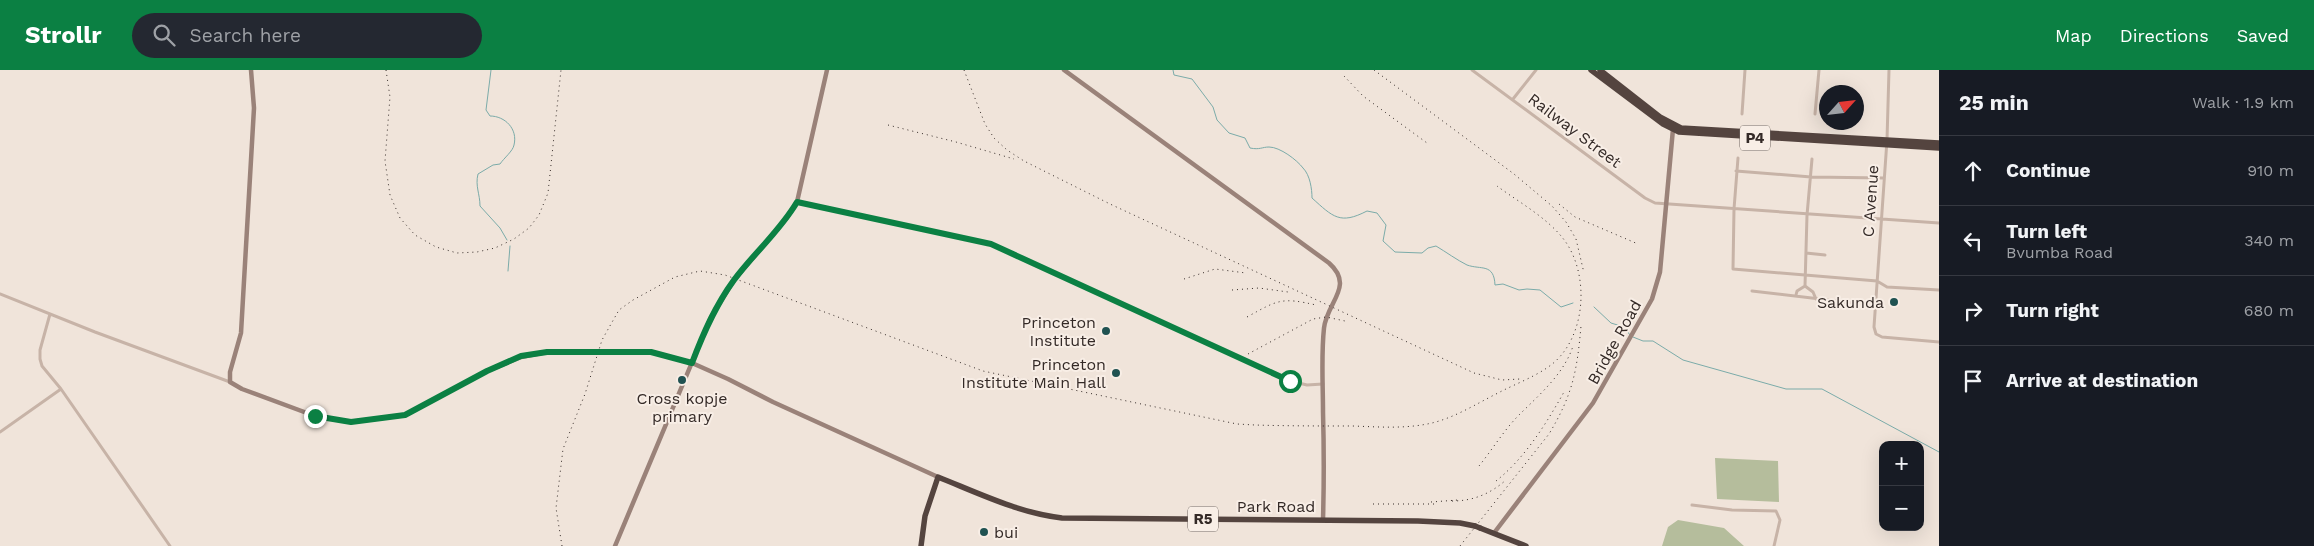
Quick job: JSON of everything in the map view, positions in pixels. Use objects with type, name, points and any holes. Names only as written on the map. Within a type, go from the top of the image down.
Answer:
[{"type":"highway","name":"P4","points":[[1591,70],[1673,129],[1689,133],[1887,143],[1939,143]]},
{"type":"highway","name":"P4","points":[[1600,70],[1660,117],[1681,128],[1939,148]]},
{"type":"highway","name":"Park Road","points":[[938,477],[1023,510],[1052,517],[1454,522],[1477,527],[1526,546]]},
{"type":"highway","points":[[921,546],[925,516],[938,477]]},
{"type":"street","points":[[230,382],[230,372],[241,333],[254,108],[251,70]]},
{"type":"street","points":[[615,546],[706,326],[734,280],[786,219],[797,202],[827,70]]},
{"type":"street","points":[[1064,70],[1339,273],[1341,282],[1325,321],[1322,350],[1323,520]]},
{"type":"street","name":"Railway Street","points":[[1472,70],[1645,198],[1665,205],[1939,223]]},
{"type":"street","points":[[1513,100],[1536,70]]},
{"type":"street","points":[[1742,114],[1745,70]]},
{"type":"street","points":[[1815,114],[1819,70]]},
{"type":"street","name":"C Avenue","points":[[1889,70],[1887,143],[1874,326],[1876,334],[1896,339],[1939,342]]},
{"type":"street","name":"Bridge Road","points":[[1494,533],[1593,403],[1652,299],[1660,272],[1673,129]]},
{"type":"street","points":[[1738,158],[1732,267],[1735,270],[1877,281],[1888,286],[1939,290]]},
{"type":"street","points":[[1805,286],[1807,215],[1812,159]]},
{"type":"street","points":[[1736,171],[1811,177],[1884,178]]},
{"type":"street","points":[[797,202],[991,244],[1290,381],[1323,384]]},
{"type":"street","points":[[1806,253],[1825,255]]},
{"type":"street","points":[[1796,295],[1797,291],[1805,286]]},
{"type":"street","points":[[1805,286],[1814,292],[1816,298]]},
{"type":"street","points":[[1752,291],[1854,303]]},
{"type":"street","points":[[0,294],[315,416],[351,422],[405,415],[487,371],[529,355],[586,351],[661,354],[692,363],[938,477]]},
{"type":"street","points":[[50,314],[40,350],[42,366],[61,389],[170,546]]},
{"type":"street","points":[[0,432],[61,389]]},
{"type":"street","points":[[1692,505],[1732,510],[1776,511],[1780,520],[1774,546]]},
{"type":"green space","points":[[1715,458],[1778,461],[1779,502],[1717,499]]},
{"type":"green space","points":[[1678,520],[1724,528],[1744,546],[1662,546],[1668,527]]},
{"type":"waterway","points":[[491,70],[486,110],[490,116],[501,118],[509,124],[515,139],[512,150],[500,164],[493,165],[478,174],[477,186],[480,206],[500,228],[507,240]]},
{"type":"waterway","points":[[1173,70],[1174,75],[1192,79],[1213,107],[1217,120],[1229,133],[1245,138],[1250,148],[1273,148],[1288,154],[1297,161],[1309,178],[1312,198],[1326,210],[1337,217],[1343,218],[1350,218],[1367,211],[1377,213],[1386,225],[1383,241],[1395,252],[1422,253],[1428,248],[1436,246],[1467,265],[1489,270],[1492,273],[1495,285],[1503,284],[1519,290],[1540,290],[1561,307],[1573,303]]},
{"type":"waterway","points":[[508,271],[510,246]]},
{"type":"waterway","points":[[1594,307],[1611,323],[1624,327],[1630,335]]},
{"type":"waterway","points":[[1633,337],[1643,341],[1653,341],[1683,360],[1786,389],[1822,389],[1939,452]]},
{"type":"railway","points":[[386,70],[390,97],[385,161],[390,195],[400,218],[415,235],[436,247],[457,253],[477,252],[495,248],[514,239],[529,228],[539,215],[548,193],[561,70]]},
{"type":"railway","points":[[964,70],[985,124],[994,138],[1007,150],[1024,161],[1110,204],[1474,373],[1502,380],[1520,379]]},
{"type":"railway","points":[[1374,70],[1514,174],[1552,206],[1566,222],[1576,239],[1584,273]]},
{"type":"railway","points":[[1344,76],[1363,96],[1427,143]]},
{"type":"railway","points":[[888,125],[1014,159]]},
{"type":"railway","points":[[562,546],[556,508],[563,449],[585,394],[602,340],[619,310],[633,300],[675,277],[700,271],[725,275],[983,371],[1237,424],[1403,427],[1432,423],[1458,414],[1532,377],[1551,365],[1563,353],[1571,339],[1577,323],[1581,288],[1573,255],[1565,241],[1550,225],[1497,186]]},
{"type":"railway","points":[[1559,204],[1575,217],[1638,244]]},
{"type":"railway","points":[[1184,279],[1215,269],[1246,273]]},
{"type":"railway","points":[[1232,290],[1259,288],[1288,292]]},
{"type":"railway","points":[[1247,317],[1280,302],[1295,301],[1316,305]]},
{"type":"railway","points":[[1248,354],[1313,319],[1326,317],[1345,321]]},
{"type":"railway","points":[[1460,546],[1549,434],[1557,420],[1569,394],[1578,356],[1581,326]]},
{"type":"railway","points":[[1479,466],[1514,421],[1557,375],[1564,366],[1573,346]]},
{"type":"railway","points":[[1496,481],[1526,451],[1564,392]]},
{"type":"railway","points":[[1452,501],[1467,500],[1481,496],[1506,480]]},
{"type":"railway","points":[[1431,502],[1458,500]]},
{"type":"railway","points":[[1373,504],[1437,504]]},
{"type":"place","name":"Sakunda","points":[[1894,302]]},
{"type":"place","name":"Princeton Institute","points":[[1106,331]]},
{"type":"place","name":"Princeton Institute Main Hall","points":[[1116,373]]},
{"type":"place","name":"Cross kopje primary","points":[[682,380]]},
{"type":"place","name":"bui","points":[[984,532]]},
{"type":"route","points":[[315,416],[351,422],[405,415],[429,404],[487,371],[521,356],[547,352],[651,352],[692,363],[706,326],[719,302],[734,280],[786,219],[797,202],[991,244],[1290,381]]}]
